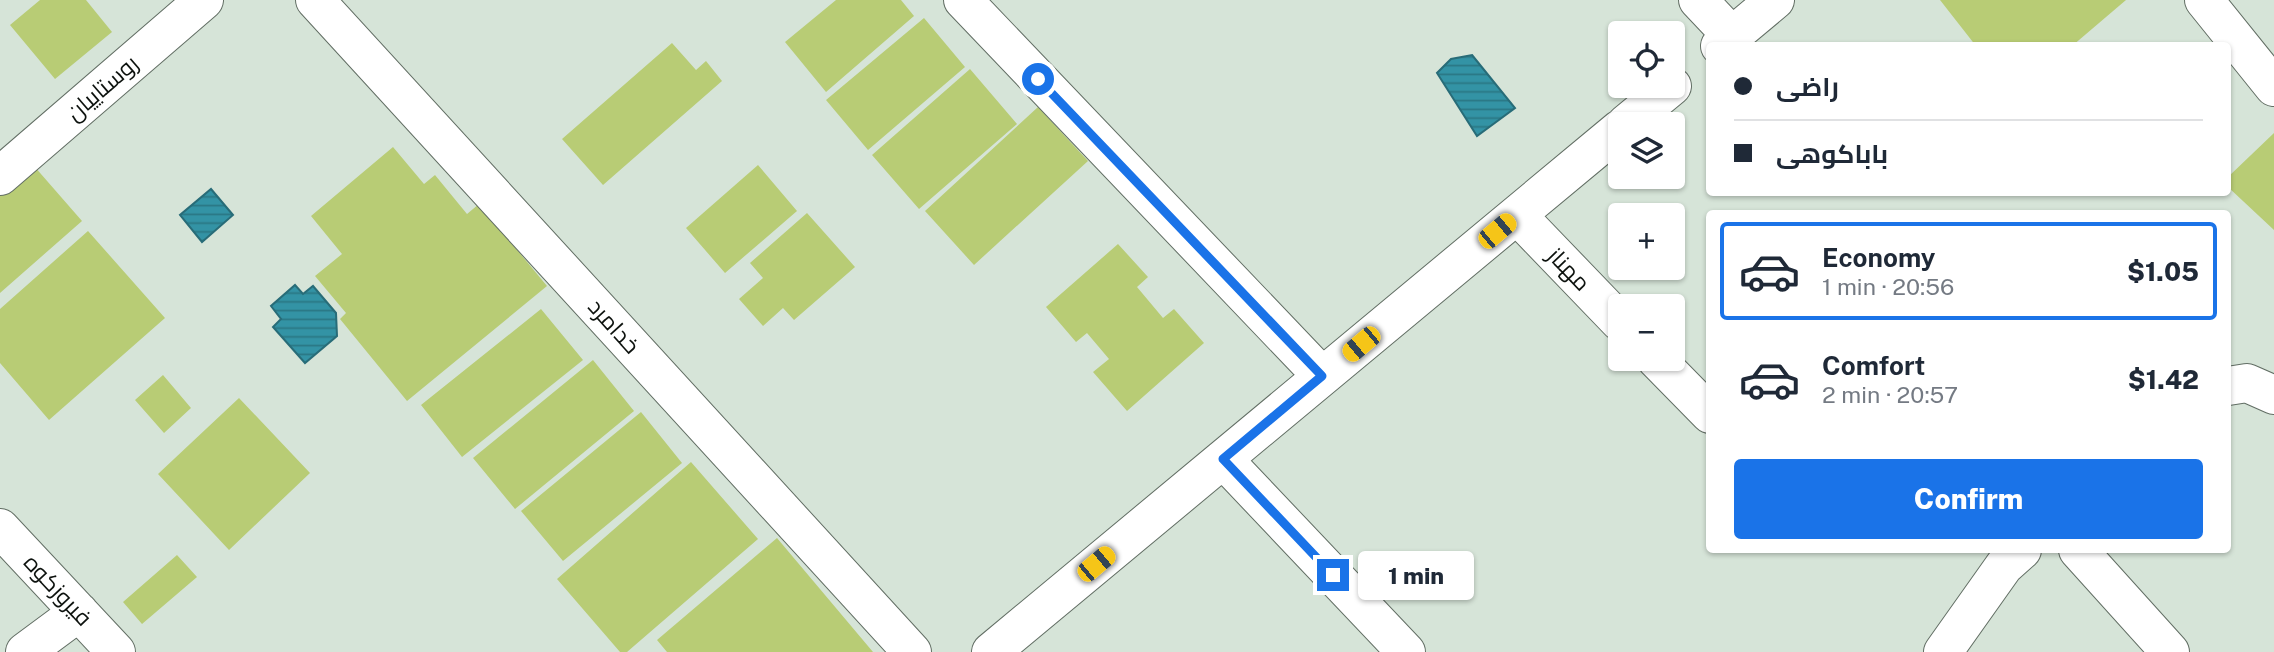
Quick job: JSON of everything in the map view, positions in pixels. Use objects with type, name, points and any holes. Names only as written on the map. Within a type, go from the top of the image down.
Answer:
[{"type":"street","name":"روستاییان","points":[[0,176],[204,0]]},
{"type":"street","name":"خدامرد","points":[[316,0],[912,652]]},
{"type":"street","points":[[963,0],[1322,376]]},
{"type":"street","points":[[1698,0],[1719,42]]},
{"type":"street","points":[[1724,42],[1775,0]]},
{"type":"street","points":[[2204,0],[2274,87]]},
{"type":"street","points":[[1685,74],[1706,57]]},
{"type":"street","points":[[1640,112],[1657,98]]},
{"type":"street","points":[[991,652],[1608,139]]},
{"type":"street","name":"مهناز","points":[[1517,215],[1608,310]]},
{"type":"street","points":[[1668,371],[1706,410]]},
{"type":"street","points":[[2231,386],[2248,383],[2274,395]]},
{"type":"street","points":[[1223,459],[1406,652]]},
{"type":"street","name":"فیروزکوه","points":[[0,528],[116,652]]},
{"type":"street","points":[[1943,652],[2004,566],[2019,553]]},
{"type":"street","points":[[2081,553],[2170,652]]},
{"type":"street","points":[[25,652],[79,612]]},
{"type":"water","points":[[1472,55],[1515,108],[1477,136],[1437,73],[1451,59]]},
{"type":"water","points":[[211,189],[233,215],[202,242],[180,215]]},
{"type":"water","points":[[295,285],[303,294],[313,286],[336,313],[337,336],[305,363],[273,327],[281,319],[271,306]]},
{"type":"building","points":[[40,0],[86,0],[112,32],[55,79],[10,25]]},
{"type":"building","points":[[836,0],[901,0],[914,16],[826,92],[785,42]]},
{"type":"building","points":[[1940,0],[2126,0],[2077,42],[1973,42]]},
{"type":"building","points":[[924,18],[965,67],[868,150],[826,100]]},
{"type":"building","points":[[672,43],[696,70],[706,61],[722,81],[603,185],[562,139]]},
{"type":"building","points":[[970,69],[1017,124],[919,209],[872,155]]},
{"type":"building","points":[[1038,107],[1088,161],[974,265],[925,211]]},
{"type":"building","points":[[2274,133],[2274,230],[2231,190],[2231,174]]},
{"type":"building","points":[[393,147],[424,184],[435,175],[467,214],[479,204],[547,286],[407,401],[340,319],[346,313],[315,276],[342,254],[311,216]]},
{"type":"building","points":[[758,165],[797,211],[725,273],[686,228]]},
{"type":"building","points":[[34,166],[82,221],[0,293],[0,195]]},
{"type":"building","points":[[807,213],[855,267],[794,320],[783,308],[763,326],[739,299],[763,278],[750,263]]},
{"type":"building","points":[[88,231],[165,318],[49,420],[0,363],[0,309]]},
{"type":"building","points":[[1118,244],[1148,277],[1137,287],[1163,318],[1174,309],[1204,343],[1127,411],[1093,372],[1109,359],[1087,333],[1076,342],[1046,307]]},
{"type":"building","points":[[541,309],[583,360],[462,457],[421,405]]},
{"type":"building","points":[[593,360],[634,411],[515,509],[473,458]]},
{"type":"building","points":[[163,375],[191,408],[164,433],[135,400]]},
{"type":"building","points":[[239,398],[310,473],[229,550],[158,474]]},
{"type":"building","points":[[641,412],[682,463],[563,561],[521,511]]},
{"type":"building","points":[[691,462],[758,539],[627,652],[620,652],[557,579]]},
{"type":"building","points":[[777,538],[873,652],[667,652],[657,640]]},
{"type":"building","points":[[177,555],[197,577],[142,624],[123,602]]},
{"type":"route","points":[[1038,79],[1322,376],[1223,459],[1333,575]]}]
